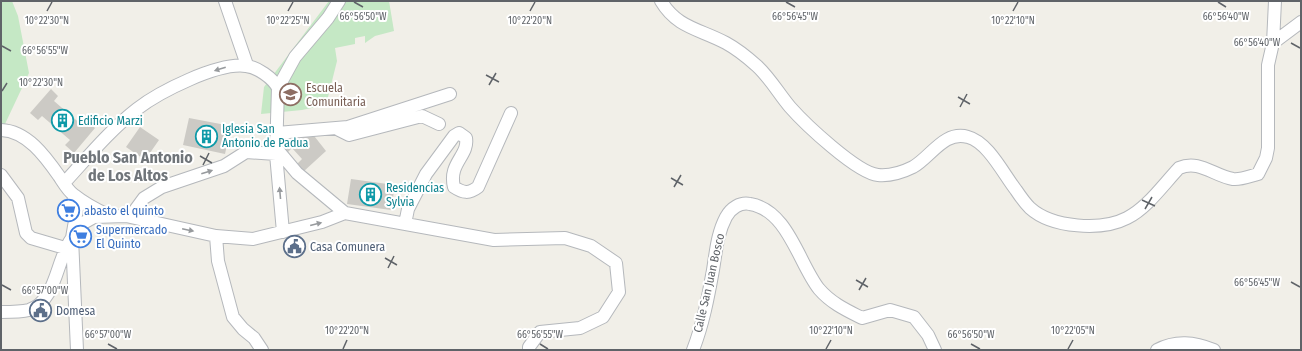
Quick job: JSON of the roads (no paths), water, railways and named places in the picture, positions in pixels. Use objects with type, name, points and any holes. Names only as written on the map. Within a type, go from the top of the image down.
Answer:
[{"type":"street","points":[[225,1],[247,66]]},
{"type":"street","points":[[283,232],[276,151],[278,88],[295,57],[328,18],[339,1]]},
{"type":"street","points":[[661,1],[668,13],[678,21],[725,43],[744,55],[761,70],[791,108],[808,126],[857,165],[877,175],[896,174],[914,166],[931,151],[952,137],[968,137],[982,145],[1030,209],[1048,219],[1087,226],[1109,225],[1128,218],[1146,203],[1179,168],[1186,165],[1196,165],[1233,179],[1250,177],[1258,174],[1266,158],[1268,148],[1268,65],[1273,43],[1275,1]]},
{"type":"street","points":[[1273,43],[1301,22]]},
{"type":"street","points":[[1286,34],[1301,36]]},
{"type":"street","points":[[64,183],[137,109],[181,83],[222,68],[247,66],[275,82],[278,88]]},
{"type":"street","points":[[277,133],[348,127],[450,94]]},
{"type":"street","points":[[405,224],[408,209],[426,174],[449,145],[454,136],[459,133],[466,138],[467,144],[452,175],[454,187],[460,191],[466,192],[473,191],[478,186],[511,113]]},
{"type":"street","points":[[337,127],[342,133],[349,135],[422,116],[439,124]]},
{"type":"street","points":[[1,130],[11,130],[21,135],[34,145],[49,161],[74,195],[108,215]]},
{"type":"street","points":[[126,216],[133,213],[144,198],[162,187],[224,166],[246,152],[276,151],[297,173],[345,213],[494,240],[565,238],[591,246],[616,263],[619,292],[603,317],[580,328],[540,332],[529,347],[529,350]]},
{"type":"street","points":[[1,175],[18,198],[26,233],[31,238],[70,238],[90,219],[108,215],[126,216],[216,236],[253,239],[322,222],[345,213]]},
{"type":"street","points":[[1,313],[29,310],[42,302],[52,288],[70,238],[77,209],[74,195]]},
{"type":"street","name":"Calle San Juan Bosco","points":[[693,350],[703,322],[718,237],[726,216],[735,206],[744,203],[755,204],[782,224],[819,289],[836,305],[862,318],[890,310],[914,317],[928,336],[935,350]]},
{"type":"street","points":[[216,236],[218,260],[233,317],[243,329],[254,338],[262,350]]},
{"type":"street","points":[[70,238],[77,350]]},
{"type":"street","points":[[1157,350],[1170,343],[1181,343],[1214,350]]},
{"type":"place","name":"Escuela Comunitaria","points":[[290,95]]},
{"type":"place","name":"Edificio Marzi","points":[[63,121]]},
{"type":"place","name":"Iglesia San Antonio de Padua","points":[[207,136]]},
{"type":"place","name":"Residencias Sylvia","points":[[371,195]]},
{"type":"place","name":"abasto el quinto","points":[[68,211]]},
{"type":"place","name":"Supermercado El Quinto","points":[[81,237]]},
{"type":"place","name":"Casa Comunera","points":[[295,247]]},
{"type":"place","name":"Domesa","points":[[40,311]]},
{"type":"district","name":"Pueblo San Antonio de Los Altos","points":[[128,166]]}]
